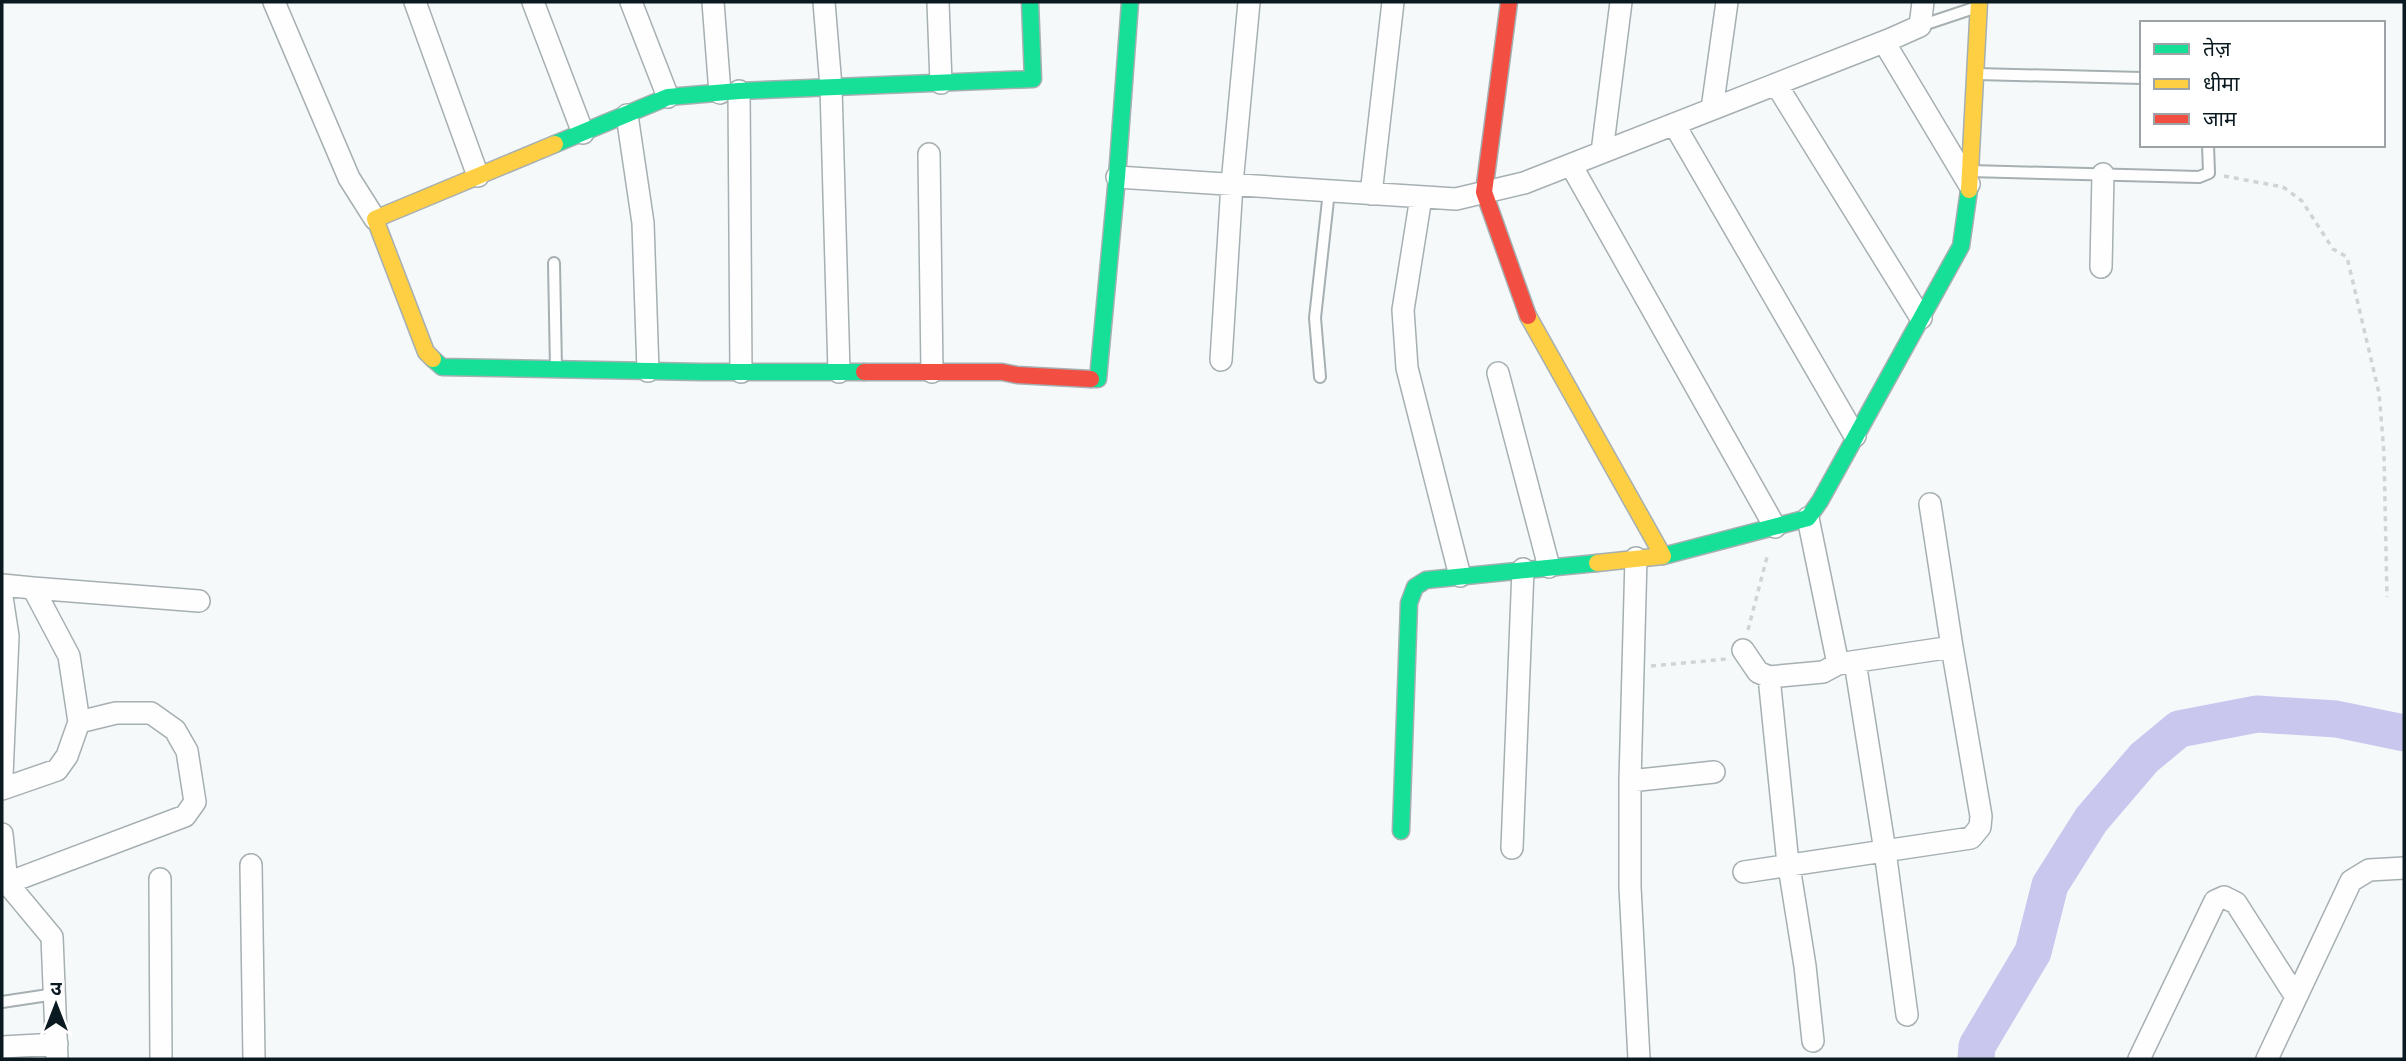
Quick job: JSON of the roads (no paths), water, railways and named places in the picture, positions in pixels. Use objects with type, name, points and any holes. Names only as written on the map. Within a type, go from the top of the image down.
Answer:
[{"type":"street","points":[[274,2],[349,178],[375,219],[426,352],[442,367],[648,372],[1002,372],[1098,379],[1117,177],[1129,2]]},
{"type":"street","points":[[415,2],[478,176]]},
{"type":"street","points":[[533,2],[583,133]]},
{"type":"street","points":[[631,2],[668,97]]},
{"type":"street","points":[[712,2],[729,92],[741,372]]},
{"type":"street","points":[[824,2],[831,87],[839,372]]},
{"type":"street","points":[[938,2],[941,83]]},
{"type":"street","points":[[375,219],[668,97],[1033,79],[1030,2]]},
{"type":"street","points":[[1221,360],[1232,184],[1249,2]]},
{"type":"street","points":[[1371,194],[1393,2]]},
{"type":"street","points":[[1509,2],[1484,192],[1528,316],[1663,556]]},
{"type":"street","points":[[1602,152],[1621,2]]},
{"type":"street","points":[[1712,109],[1727,2]]},
{"type":"street","points":[[1117,177],[1456,199],[1524,183],[1884,42],[1920,26],[1923,2]]},
{"type":"street","points":[[1401,831],[1409,603],[1415,587],[1426,580],[1663,556],[1808,518],[1961,246],[1969,178],[1979,4]]},
{"type":"street","points":[[1884,42],[1969,178]]},
{"type":"street","points":[[1776,84],[1921,318]]},
{"type":"street","points":[[627,115],[643,223],[648,372]]},
{"type":"street","points":[[1674,124],[1855,436]]},
{"type":"street","points":[[929,154],[932,372]]},
{"type":"street","points":[[1571,164],[1775,527]]},
{"type":"street","points":[[2101,267],[2103,174]]},
{"type":"street","points":[[1421,197],[1404,310],[1406,357],[1460,576]]},
{"type":"street","points":[[1498,373],[1549,566]]},
{"type":"street","points":[[1744,872],[1971,838],[1980,827],[1981,816],[1930,504]]},
{"type":"street","points":[[1808,518],[1846,663],[1885,851],[1907,1015]]},
{"type":"street","points":[[1636,558],[1630,887],[1639,1059]]},
{"type":"street","points":[[1512,848],[1522,569]]},
{"type":"street","points":[[2,585],[199,601]]},
{"type":"street","points":[[2,789],[57,770],[67,756],[79,722],[69,656],[33,589]]},
{"type":"street","points":[[2,597],[8,636],[2,776]]},
{"type":"street","points":[[1742,650],[1758,672],[1769,677],[1823,672],[1846,663],[1952,647]]},
{"type":"street","points":[[1769,677],[1789,865],[1805,966],[1813,1041]]},
{"type":"street","points":[[4,884],[185,816],[195,802],[187,751],[175,730],[151,713],[116,713],[79,722]]},
{"type":"street","points":[[1630,781],[1714,772]]},
{"type":"street","points":[[2,834],[4,884],[52,937],[57,1051],[2,1047]]},
{"type":"street","points":[[251,865],[254,1059]]},
{"type":"street","points":[[2267,1059],[2351,881],[2369,870],[2404,868]]},
{"type":"street","points":[[160,879],[161,1059]]},
{"type":"street","points":[[2140,1059],[2215,901],[2224,897],[2236,903],[2296,997]]},
{"type":"lane","points":[[1920,26],[1979,4]]},
{"type":"lane","points":[[1975,74],[2140,78]]},
{"type":"lane","points":[[1969,178],[2103,174],[2199,177],[2209,173],[2208,147]]},
{"type":"lane","points":[[1320,377],[1316,357],[1315,318],[1329,191]]},
{"type":"lane","points":[[554,263],[556,370]]},
{"type":"lane","points":[[2,1002],[55,994]]},
{"type":"waterway","points":[[1976,1059],[1977,1046],[2033,952],[2050,885],[2091,820],[2144,758],[2179,729],[2257,714],[2336,719],[2404,733]]}]
